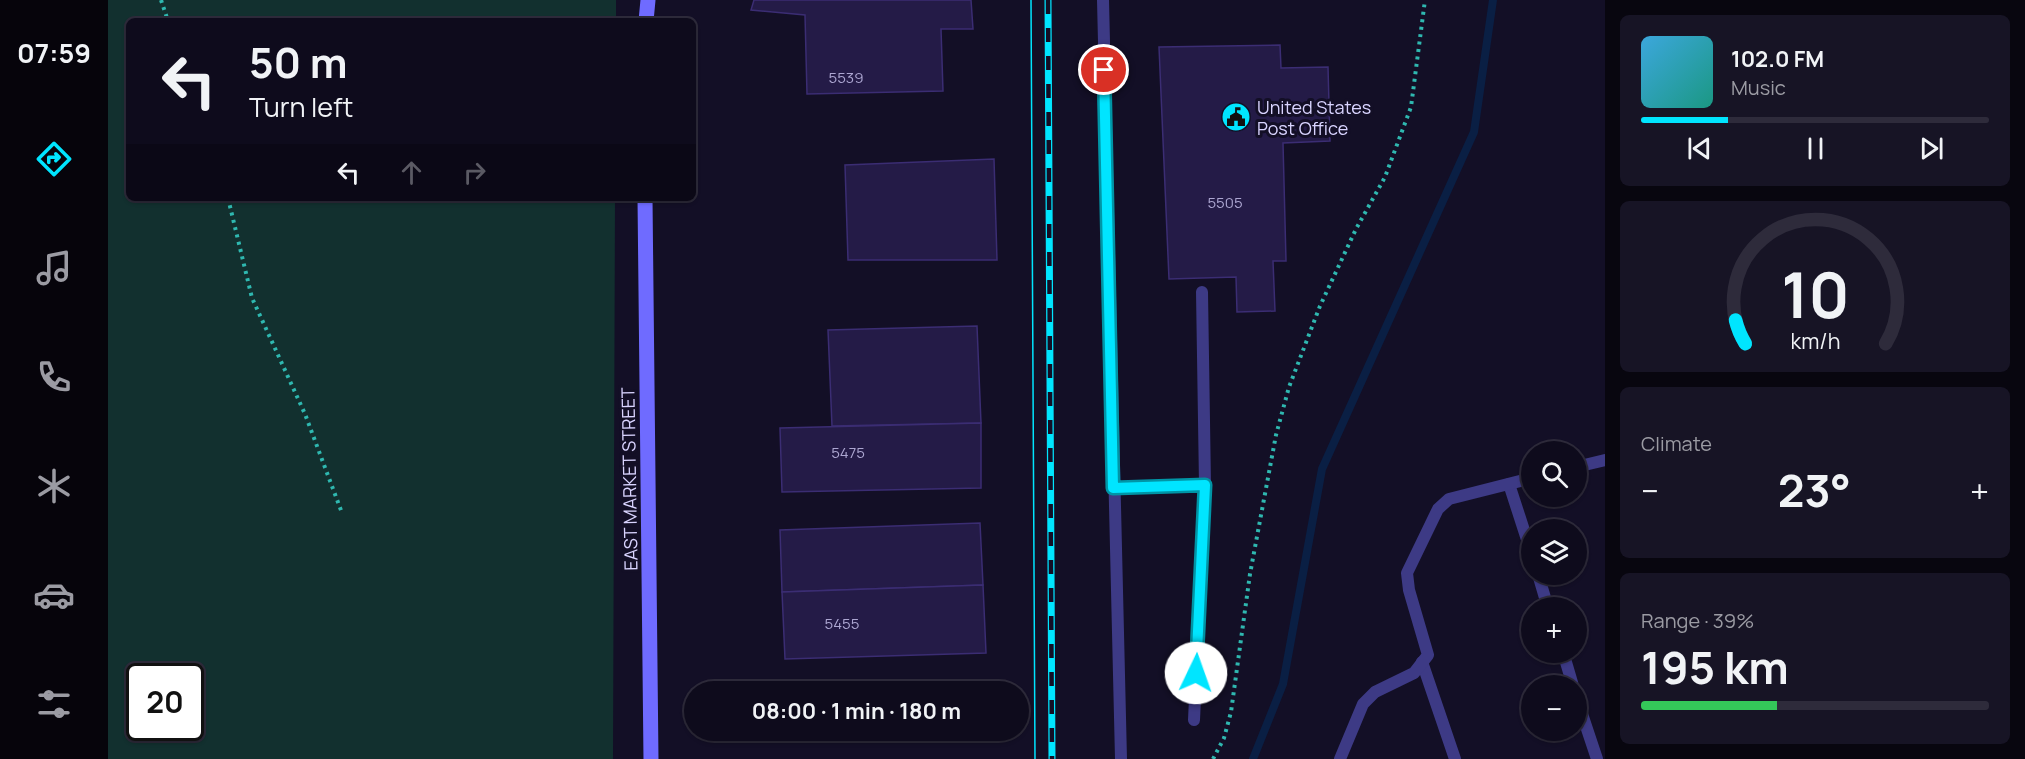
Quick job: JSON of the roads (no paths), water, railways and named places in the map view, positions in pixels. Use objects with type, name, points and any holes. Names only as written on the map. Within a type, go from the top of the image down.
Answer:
[{"type":"main road","points":[[646,18],[648,0]]},
{"type":"main road","name":"EAST MARKET STREET","points":[[645,201],[651,759]]},
{"type":"lane","points":[[1103,0],[1121,759]]},
{"type":"lane","points":[[1194,720],[1205,485],[1202,292]]},
{"type":"lane","points":[[1587,464],[1605,459]]},
{"type":"lane","points":[[1340,759],[1364,704],[1375,692],[1414,674],[1428,655],[1409,590],[1407,573],[1438,509],[1449,499],[1521,481]]},
{"type":"lane","points":[[1509,484],[1521,521]]},
{"type":"lane","points":[[1113,488],[1205,485]]},
{"type":"lane","points":[[1422,662],[1455,759]]},
{"type":"lane","points":[[1587,731],[1596,759]]},
{"type":"waterway","points":[[1253,759],[1283,684],[1322,469],[1474,132],[1493,0]]},
{"type":"tram line","points":[[1031,0],[1035,759]]},
{"type":"railway","points":[[1048,0],[1052,759]]},
{"type":"place","name":"United States Post Office","points":[[1236,117]]}]
